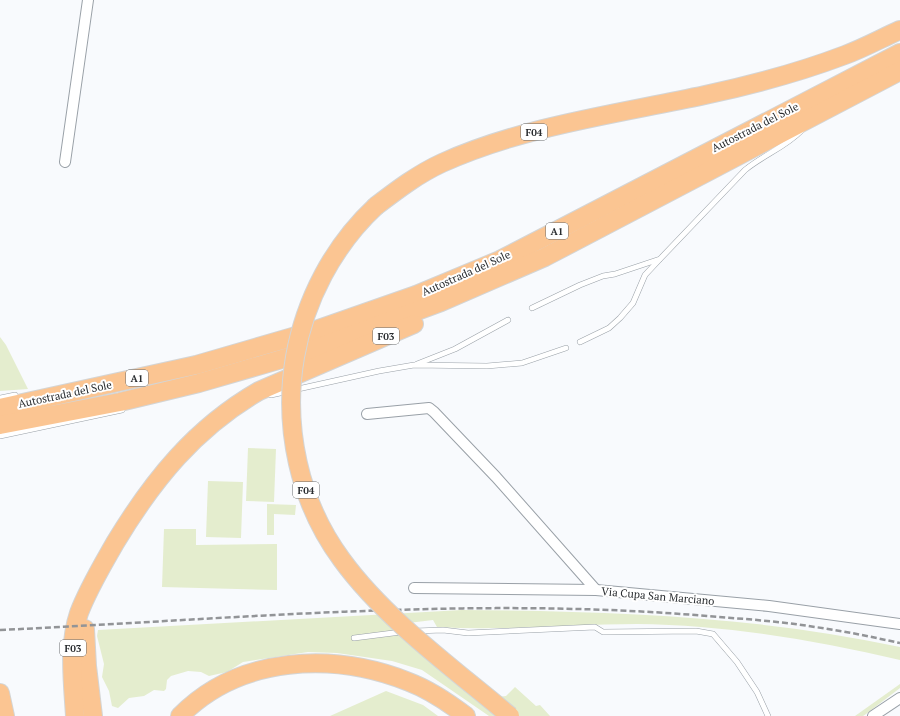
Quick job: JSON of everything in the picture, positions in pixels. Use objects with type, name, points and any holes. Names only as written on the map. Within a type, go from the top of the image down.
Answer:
[{"type":"highway","name":"F04","points":[[510,716],[414,636],[360,583],[341,560],[322,529],[304,485],[295,456],[290,421],[290,383],[300,330],[317,285],[342,246],[364,218],[376,206],[420,175],[442,163],[488,146],[568,124],[707,95],[791,73],[845,55],[900,30]]},
{"type":"highway","name":"Autostrada del Sole","points":[[0,408],[196,365],[286,339],[416,295],[500,260],[900,54]]},
{"type":"highway","name":"Autostrada del Sole","points":[[0,425],[120,402],[200,383],[306,352],[441,302],[527,265],[684,186],[900,71]]},
{"type":"highway","name":"F03","points":[[75,716],[72,679],[75,632],[79,614],[100,569],[134,511],[161,474],[192,440],[241,401],[259,391],[481,297],[527,265]]},
{"type":"highway","points":[[5,396],[78,392]]},
{"type":"highway","points":[[93,716],[85,630],[94,583]]},
{"type":"highway","points":[[180,716],[213,691],[256,670],[287,664],[318,662],[345,664],[375,671],[410,682],[431,692],[466,716]]},
{"type":"highway","points":[[0,693],[5,716]]},
{"type":"street","points":[[66,162],[88,0]]},
{"type":"street","points":[[367,414],[429,408],[496,478],[596,590]]},
{"type":"street","name":"Via Cupa San Marciano","points":[[414,588],[596,590],[769,606],[900,624]]},
{"type":"street","points":[[874,716],[900,698]]},
{"type":"lane","points":[[580,342],[609,328],[620,318],[633,303],[645,274],[745,170],[758,159],[794,139],[816,116]]},
{"type":"lane","points":[[532,308],[603,276],[614,274],[660,259]]},
{"type":"lane","points":[[414,365],[455,349],[508,320]]},
{"type":"lane","points":[[241,401],[371,372],[414,365],[487,366],[522,363],[566,348]]},
{"type":"lane","points":[[156,400],[200,383]]},
{"type":"lane","points":[[0,436],[128,409]]},
{"type":"lane","points":[[354,638],[394,632],[437,630],[468,633],[595,627],[603,632],[696,632],[713,634],[737,662],[757,692],[768,716]]},
{"type":"green space","points":[[0,337],[6,345],[28,389],[0,391]]},
{"type":"green space","points":[[248,448],[276,449],[274,502],[246,501]]},
{"type":"green space","points":[[208,481],[243,482],[241,538],[206,537]]},
{"type":"green space","points":[[267,504],[296,505],[295,515],[274,514],[274,535],[267,535]]},
{"type":"green space","points":[[164,529],[196,529],[196,545],[277,544],[277,590],[162,587]]},
{"type":"green space","points":[[462,610],[572,612],[682,617],[791,628],[900,647],[900,660],[802,640],[703,627],[637,624],[462,628],[437,627],[433,620],[392,625],[478,699],[506,696],[515,687],[536,706],[540,705],[550,716],[489,716],[422,670],[392,661],[337,653],[308,652],[243,662],[227,672],[209,676],[201,672],[188,671],[171,676],[167,680],[166,689],[164,691],[154,690],[144,696],[129,698],[118,708],[112,706],[109,691],[102,677],[104,664],[97,636],[98,630]]},
{"type":"green space","points":[[900,684],[900,688],[866,714],[863,716],[855,716]]},
{"type":"green space","points":[[386,691],[423,705],[438,716],[330,716]]},
{"type":"railway","points":[[0,630],[353,611],[530,608],[619,610],[761,620],[858,634],[900,643]]}]
